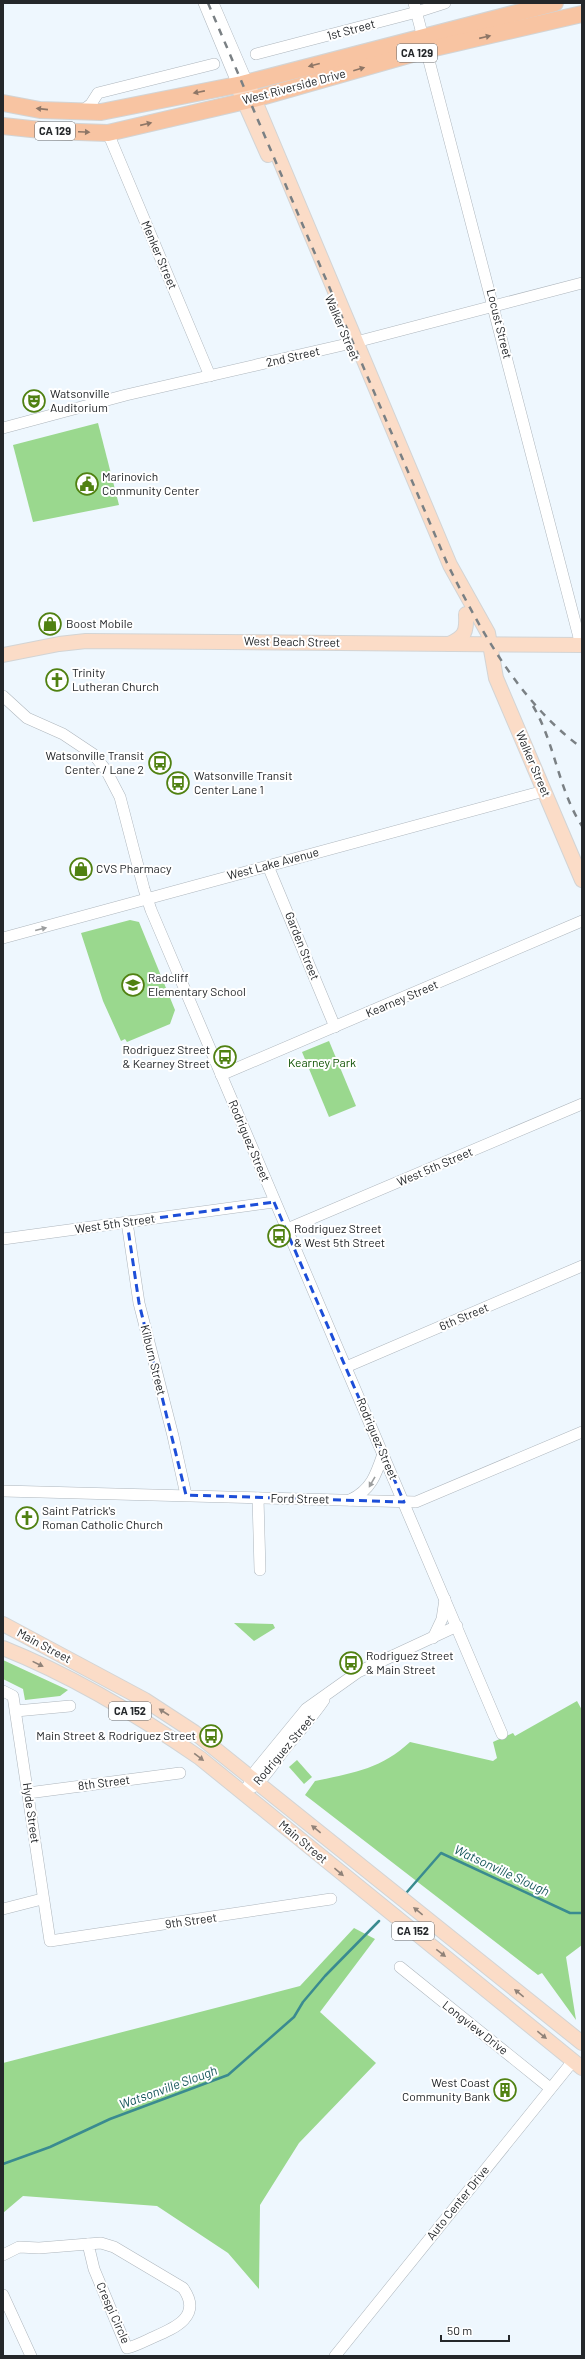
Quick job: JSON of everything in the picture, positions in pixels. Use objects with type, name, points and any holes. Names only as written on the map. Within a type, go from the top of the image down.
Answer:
[{"type":"highway","name":"West Riverside Drive","points":[[3,126],[50,131],[108,133],[249,100],[424,43],[556,3]]},
{"type":"highway","name":"West Riverside Drive","points":[[3,103],[40,110],[81,113],[101,112],[242,84],[424,43],[580,11]]},
{"type":"main road","name":"Walker Street","points":[[242,84],[466,614],[478,633],[491,645]]},
{"type":"main road","name":"Walker Street","points":[[352,343],[450,565],[488,632],[496,678],[582,880]]},
{"type":"main road","points":[[448,645],[461,639],[464,633],[466,614]]},
{"type":"main road","name":"West Beach Street","points":[[3,654],[86,641],[581,645]]},
{"type":"main road","name":"Main Street","points":[[3,1624],[145,1700],[194,1732],[582,2043]]},
{"type":"main road","name":"Main Street","points":[[3,1648],[91,1690],[135,1714],[200,1758],[579,2060]]},
{"type":"street","name":"Walker Street","points":[[204,3],[242,84]]},
{"type":"street","name":"Walker Street","points":[[213,3],[242,84]]},
{"type":"street","name":"1st Street","points":[[256,54],[416,8],[445,3]]},
{"type":"street","name":"Locust Street","points":[[416,8],[581,645]]},
{"type":"street","points":[[81,113],[91,104],[98,93],[214,64]]},
{"type":"street","name":"Menker Street","points":[[108,133],[210,376]]},
{"type":"street","name":"2nd Street","points":[[3,428],[126,395],[352,343],[582,283]]},
{"type":"street","name":"Rodriguez Street","points":[[3,696],[27,718],[80,744],[93,754],[106,770],[120,797],[147,899],[274,1202],[287,1229],[502,1734]]},
{"type":"street","name":"West Lake Avenue","points":[[3,938],[544,792]]},
{"type":"street","name":"Garden Street","points":[[268,866],[335,1027]]},
{"type":"street","name":"Kearney Street","points":[[221,1075],[582,921]]},
{"type":"street","name":"West 5th Street","points":[[287,1229],[582,1104]]},
{"type":"street","name":"West 5th Street","points":[[3,1239],[274,1202]]},
{"type":"street","name":"Kilburn Street","points":[[127,1222],[139,1303],[173,1436],[186,1496]]},
{"type":"street","name":"6th Street","points":[[346,1367],[582,1266]]},
{"type":"street","name":"Ford Street","points":[[3,1491],[419,1502],[582,1432]]},
{"type":"street","points":[[350,1500],[364,1492],[372,1483],[383,1454]]},
{"type":"street","points":[[258,1498],[260,1570]]},
{"type":"street","points":[[433,1638],[442,1619],[445,1598]]},
{"type":"street","name":"Rodriguez Street","points":[[244,1794],[292,1724],[306,1709],[328,1695],[358,1672],[457,1626]]},
{"type":"street","name":"Hyde Street","points":[[3,1691],[13,1696],[16,1711],[42,1899],[50,1941]]},
{"type":"street","points":[[16,1711],[70,1706]]},
{"type":"street","name":"8th Street","points":[[28,1793],[180,1773]]},
{"type":"street","points":[[3,1908],[42,1899]]},
{"type":"street","name":"9th Street","points":[[50,1941],[331,1899]]},
{"type":"street","name":"Longview Drive","points":[[400,1967],[550,2088]]},
{"type":"street","name":"Auto Center Drive","points":[[335,2356],[550,2088],[579,2060]]},
{"type":"street","name":"Crespi Circle","points":[[3,2255],[19,2247],[39,2248],[88,2244],[101,2243],[114,2247],[179,2284],[186,2292],[190,2303],[188,2312],[183,2322],[174,2329],[127,2348],[94,2269],[88,2244]]},
{"type":"street","points":[[3,2295],[31,2356]]},
{"type":"highlighted area","points":[[274,1202],[404,1502],[186,1495],[139,1303],[127,1222]]},
{"type":"green space","points":[[98,423],[119,505],[33,522],[13,445]]},
{"type":"green space","points":[[130,920],[139,922],[175,1010],[170,1024],[127,1042],[125,1039],[121,1041],[103,1001],[81,933]]},
{"type":"green space","name":"Kearney Park","points":[[329,1041],[356,1106],[329,1117],[302,1052]]},
{"type":"green space","points":[[234,1623],[273,1624],[275,1628],[254,1641]]},
{"type":"green space","points":[[3,1660],[68,1690],[60,1696],[25,1700],[23,1689],[3,1679]]},
{"type":"green space","points":[[577,1701],[582,1710],[582,1945],[566,1957],[576,2020],[542,1973],[538,1975],[305,1795],[315,1781],[366,1769],[388,1758],[410,1742],[493,1761],[497,1758],[493,1742],[513,1733],[515,1736]]},
{"type":"green space","points":[[297,1760],[312,1777],[304,1784],[289,1767]]},
{"type":"green space","points":[[354,1928],[375,1939],[320,2012],[376,2063],[299,2143],[260,2205],[259,2289],[228,2253],[157,2206],[23,2196],[3,2213],[3,2063],[300,1986]]},
{"type":"waterway","name":"Watsonville Slough","points":[[407,1892],[441,1853],[570,1913],[582,1913]]},
{"type":"waterway","name":"Watsonville Slough","points":[[3,2164],[50,2147],[110,2119],[228,2075],[294,2017],[303,2002],[325,1976],[379,1921]]},
{"type":"railway","points":[[208,3],[447,563],[473,614],[504,664],[539,710],[582,748]]},
{"type":"railway","points":[[533,706],[547,735],[567,797],[582,826]]},
{"type":"place","name":"Watsonville Auditorium","points":[[34,401]]},
{"type":"place","name":"Marinovich Community Center","points":[[87,484]]},
{"type":"place","name":"Boost Mobile","points":[[50,624]]},
{"type":"place","name":"Trinity Lutheran Church","points":[[57,680]]},
{"type":"place","name":"Watsonville Transit Center / Lane 2","points":[[160,763]]},
{"type":"place","name":"Watsonville Transit Center Lane 1","points":[[178,783]]},
{"type":"place","name":"CVS Pharmacy","points":[[81,869]]},
{"type":"place","name":"Radcliff Elementary School","points":[[133,985]]},
{"type":"place","name":"Rodriguez Street & Kearney Street","points":[[225,1057]]},
{"type":"place","name":"Rodriguez Street & West 5th Street","points":[[279,1236]]},
{"type":"place","name":"Saint Patrick's Roman Catholic Church","points":[[27,1518]]},
{"type":"place","name":"Rodriguez Street & Main Street","points":[[351,1663]]},
{"type":"place","name":"Main Street & Rodriguez Street","points":[[211,1736]]},
{"type":"place","name":"West Coast Community Bank","points":[[505,2090]]}]
